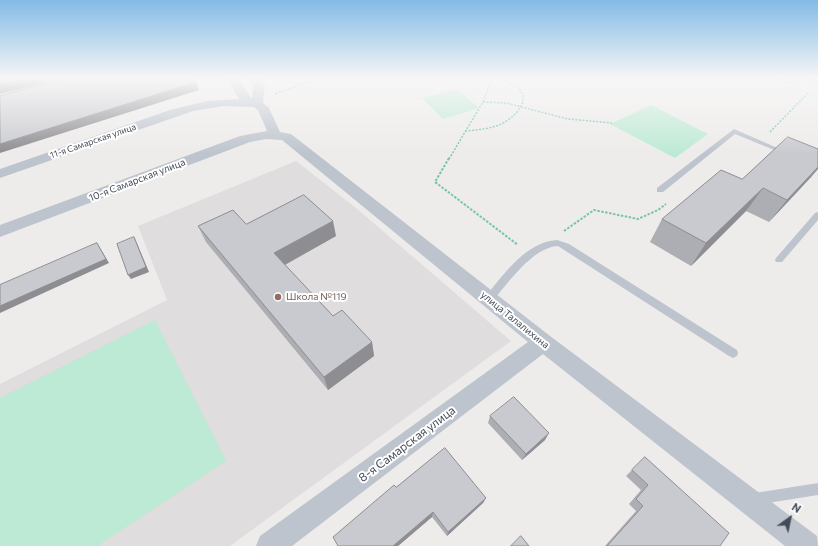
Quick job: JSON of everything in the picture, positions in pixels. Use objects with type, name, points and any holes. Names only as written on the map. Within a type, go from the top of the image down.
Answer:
[{"type":"street","name":"11-я Самарская улица","points":[[0,174],[67,149],[173,114],[209,105],[242,103]]},
{"type":"street","points":[[253,103],[263,108],[275,135]]},
{"type":"street","name":"10-я Самарская улица","points":[[0,231],[245,139],[261,135],[275,135]]},
{"type":"street","name":"улица Талалихина","points":[[275,135],[286,137],[293,142],[543,342],[748,500],[796,542]]},
{"type":"street","name":"8-я Самарская улица","points":[[270,546],[543,342]]},
{"type":"lane","points":[[660,190],[734,132],[796,157]]},
{"type":"lane","points":[[780,260],[818,215]]},
{"type":"lane","points":[[490,299],[514,268],[543,246],[556,242],[566,246],[733,353]]},
{"type":"lane","points":[[748,500],[818,489]]},
{"type":"path","points":[[482,103],[435,182],[531,255]]},
{"type":"path","points":[[508,103],[553,116],[612,124]]},
{"type":"path","points":[[760,142],[795,103]]},
{"type":"path","points":[[465,131],[479,130],[505,122],[521,106]]},
{"type":"path","points":[[543,246],[594,210],[638,219],[658,210],[669,201]]},
{"type":"shaded area","points":[[296,161],[356,208],[511,341],[230,546],[0,546],[0,384],[167,300],[138,226]]},
{"type":"green space","points":[[427,103],[474,103],[479,108],[443,119]]},
{"type":"green space","points":[[651,105],[708,134],[675,158],[610,124]]},
{"type":"green space","points":[[155,320],[226,461],[97,546],[0,546],[0,398]]},
{"type":"building","points":[[0,103],[128,103],[0,144]]},
{"type":"building","points":[[788,137],[818,149],[818,167],[787,200],[763,188],[706,243],[662,219],[721,170],[742,179]]},
{"type":"building","name":"Школа №119","points":[[304,195],[333,221],[274,253],[333,316],[342,310],[372,342],[324,377],[198,226],[233,210],[246,224]]},
{"type":"building","points":[[134,237],[146,267],[128,275],[117,244]]},
{"type":"building","points":[[97,243],[106,259],[0,306],[0,285]]},
{"type":"building","points":[[514,397],[549,433],[526,454],[490,416]]},
{"type":"building","points":[[445,448],[486,498],[448,532],[433,512],[393,546],[338,546],[333,537],[394,485],[396,487]]},
{"type":"building","points":[[645,457],[729,533],[720,546],[607,546],[643,506],[636,499],[648,485],[632,470]]},
{"type":"building","points":[[521,536],[529,546],[511,546]]},
{"type":"place","name":"Школа №119","points":[[278,297]]}]
